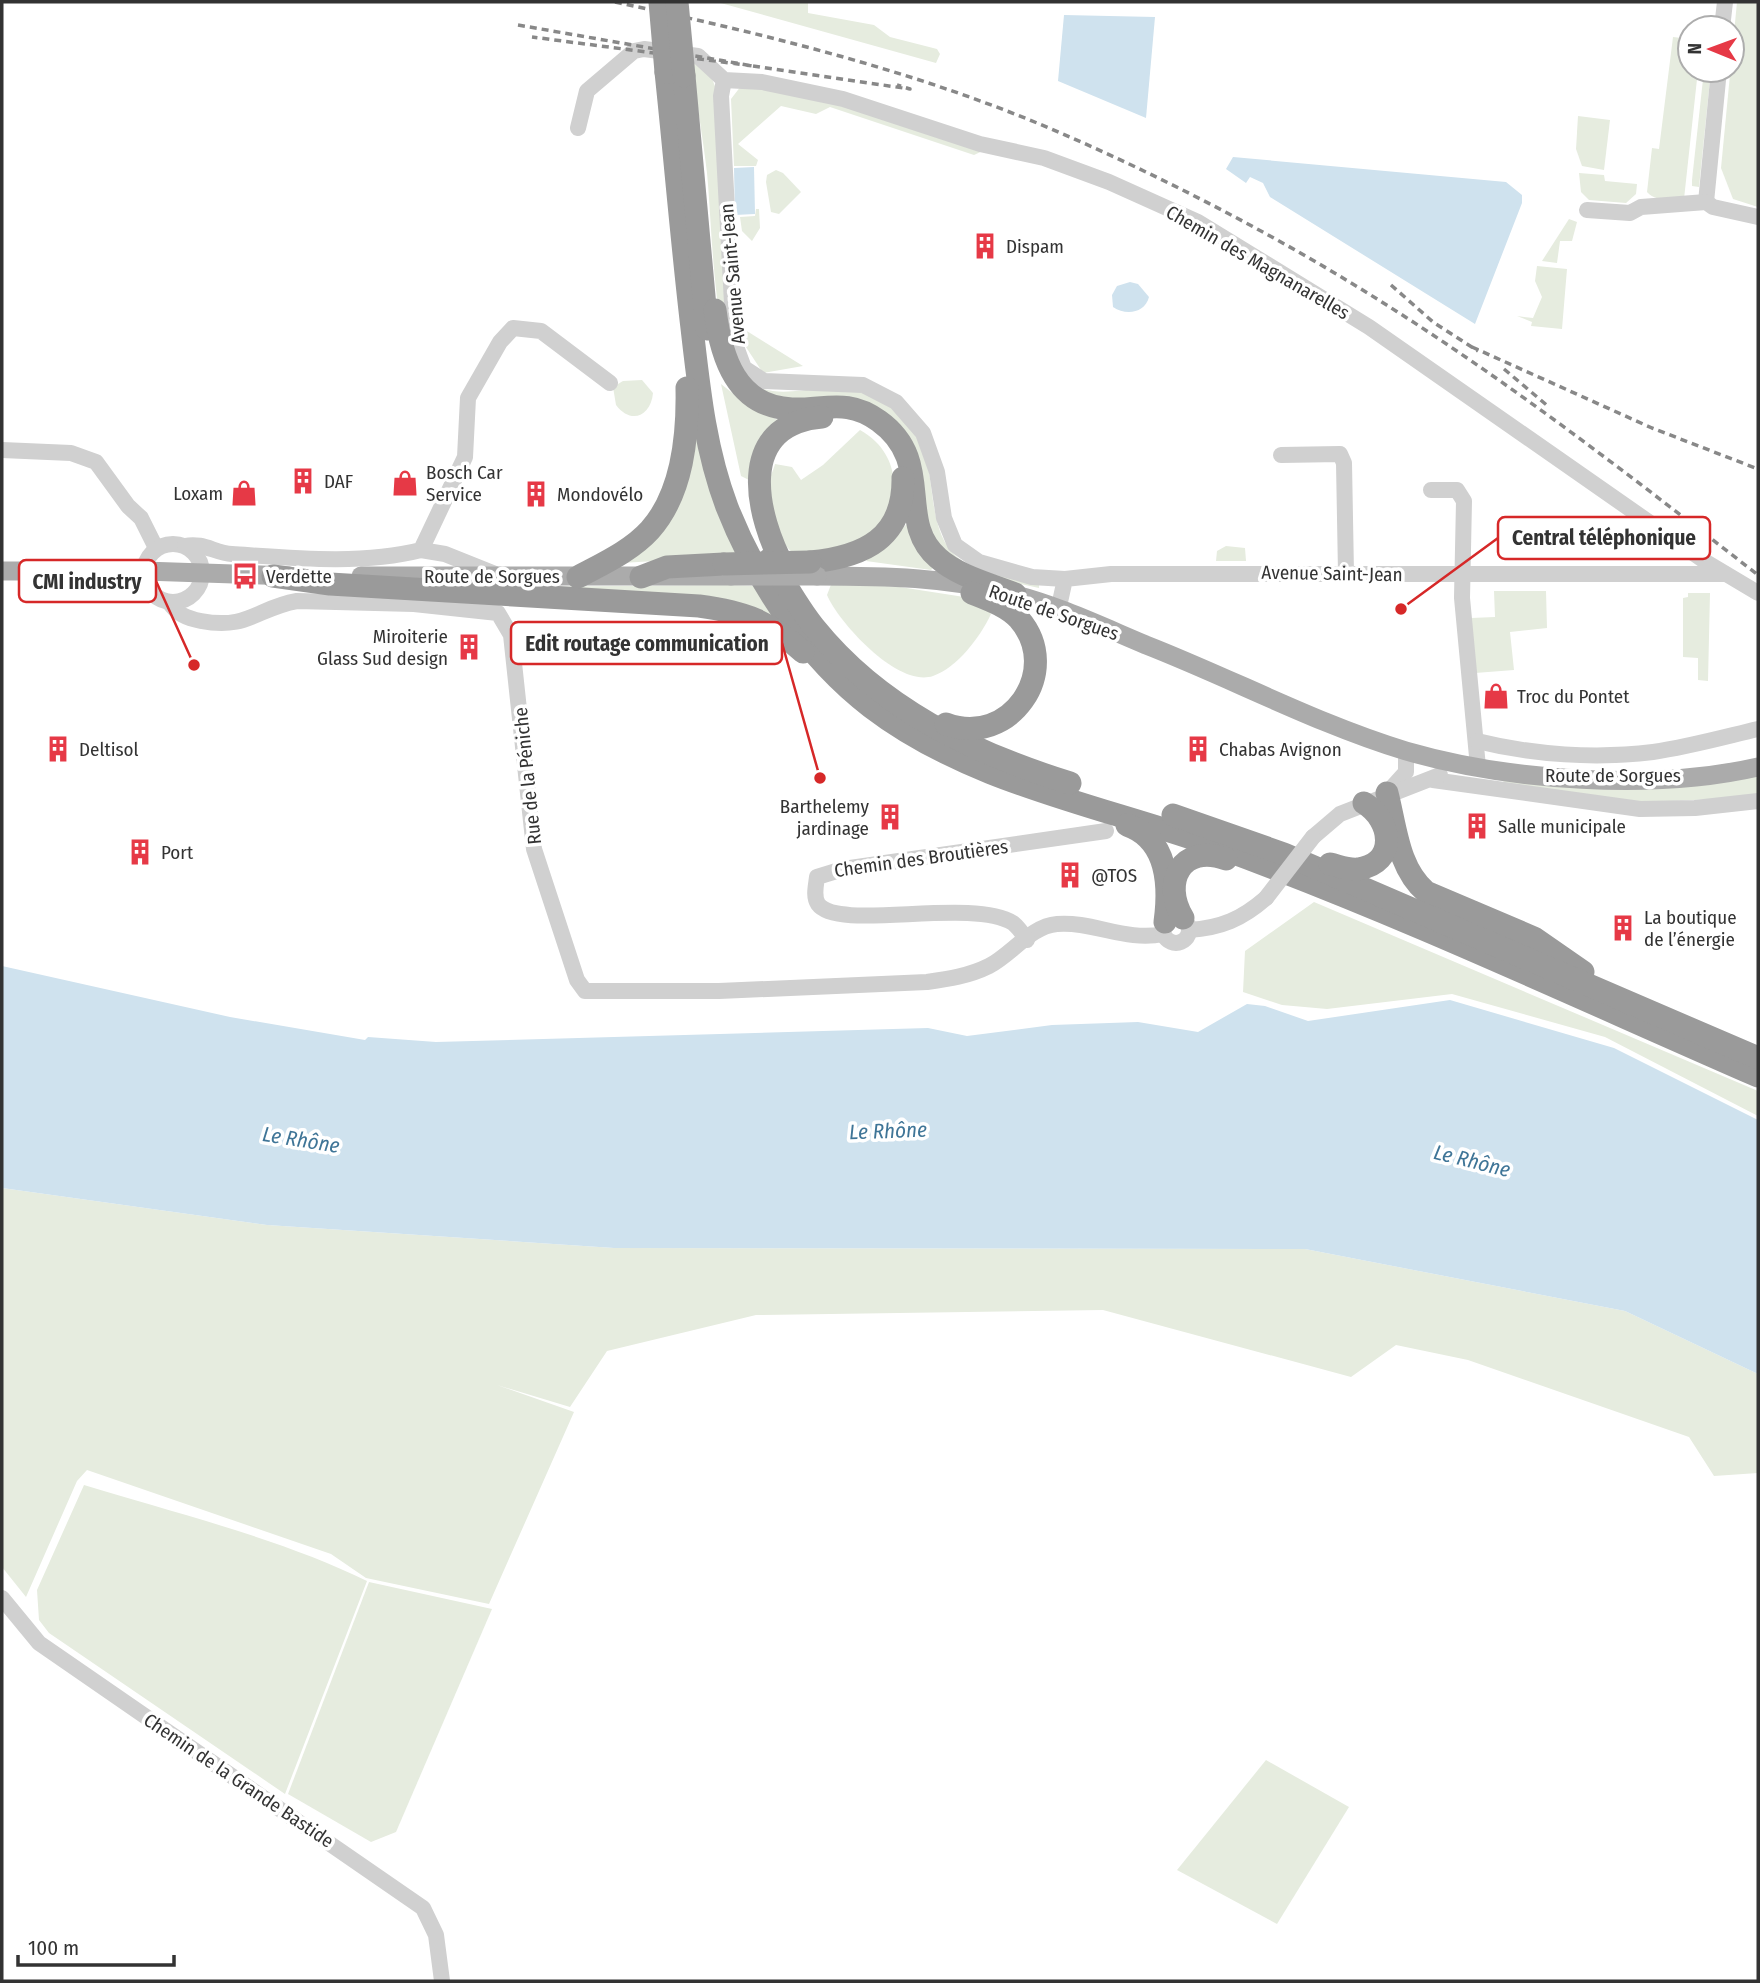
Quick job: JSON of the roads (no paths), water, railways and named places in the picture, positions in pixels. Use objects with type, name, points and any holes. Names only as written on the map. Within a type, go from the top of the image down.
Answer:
[{"type":"highway","points":[[660,2],[675,74],[720,344],[731,374],[740,386],[766,404],[793,409],[846,407],[880,421],[895,434],[910,461],[917,523],[930,550],[948,565],[1015,594]]},
{"type":"highway","points":[[578,577],[619,554],[649,531],[673,493],[681,467],[687,406],[684,263],[675,74],[677,2]]},
{"type":"highway","points":[[698,221],[708,343],[717,408],[728,455],[752,526],[810,621],[872,685],[916,718],[968,745],[1035,772],[1284,854],[1758,1058]]},
{"type":"highway","points":[[684,263],[701,411],[727,506],[750,555],[811,649],[866,703],[909,732],[951,755],[1024,786],[1212,846],[1382,912],[1758,1076]]},
{"type":"highway","points":[[641,577],[667,567],[727,570],[814,569],[842,559],[876,541],[898,515],[903,493],[903,476],[890,446],[871,429],[837,416],[815,417],[785,430],[768,450],[758,476],[767,533],[800,594],[810,621],[828,632],[860,666],[935,720],[959,729],[979,729],[1003,721],[1020,706],[1032,683],[1035,662],[1030,636],[1020,620],[1002,606],[946,582]]},
{"type":"highway","points":[[273,576],[330,584],[545,595],[728,610],[775,628],[863,710],[893,730],[909,732]]},
{"type":"highway","points":[[1024,786],[1034,796],[1130,825],[1147,835],[1161,856],[1166,874],[1168,902],[1175,926]]},
{"type":"highway","points":[[1387,793],[1405,864],[1419,886],[1432,895],[1534,938],[1574,968],[1640,1006]]},
{"type":"highway","points":[[1284,854],[1350,869],[1376,862],[1386,846],[1387,830],[1375,810],[1364,803]]},
{"type":"highway","points":[[1175,926],[1174,881],[1184,863],[1205,855],[1221,857],[1382,912]]},
{"type":"main road","name":"Route de Sorgues","points":[[814,569],[946,582],[1015,594],[1181,659],[1343,729],[1406,751],[1447,761],[1556,778],[1685,776],[1758,767]]},
{"type":"main road","points":[[2,571],[144,576]]},
{"type":"main road","name":"Route de Sorgues","points":[[144,576],[200,579],[241,576],[641,577]]},
{"type":"main road","points":[[2,582],[144,576]]},
{"type":"street","points":[[578,128],[587,91],[634,51],[644,49],[698,56],[724,80]]},
{"type":"street","name":"Chemin des Magnanarelles","points":[[724,80],[762,82],[843,99],[980,144],[1044,158],[1109,182],[1198,222],[1369,327],[1551,456],[1725,574],[1758,593]]},
{"type":"street","name":"Avenue Saint-Jean","points":[[724,80],[721,96],[734,341],[744,368],[764,381],[863,385],[896,402],[923,433],[937,472],[944,518],[955,545],[979,562],[1032,577],[1065,579],[1111,574],[1725,574]]},
{"type":"street","points":[[1706,202],[1718,84]]},
{"type":"street","points":[[1587,211],[1630,213],[1641,207],[1706,202],[1713,207],[1758,217]]},
{"type":"street","points":[[421,550],[465,457],[468,398],[500,342],[513,328],[541,331],[610,383]]},
{"type":"street","points":[[2,450],[71,453],[96,462],[128,506],[141,518],[156,548]]},
{"type":"street","points":[[1281,455],[1340,454],[1344,463],[1346,573]]},
{"type":"street","points":[[1431,490],[1457,490],[1462,494],[1462,598],[1478,767]]},
{"type":"street","points":[[228,554],[200,579],[182,601],[169,602],[157,597],[144,576],[148,558],[156,548],[166,544],[203,545],[228,554],[380,557],[421,550],[445,554],[501,576]]},
{"type":"street","points":[[186,546],[193,551],[200,579],[196,609],[203,622]]},
{"type":"street","points":[[1058,611],[1065,579]]},
{"type":"street","name":"Rue de la Péniche","points":[[203,622],[235,624],[284,603],[297,601],[414,604],[498,613],[511,635],[534,849],[577,980],[585,990],[719,991],[927,982],[960,977],[989,966],[1027,940]]},
{"type":"street","points":[[169,602],[176,612],[203,622]]},
{"type":"street","points":[[1477,741],[1560,753],[1610,754],[1653,752],[1758,729]]},
{"type":"street","points":[[1387,793],[1406,772],[1406,751]]},
{"type":"street","points":[[1027,940],[1041,929],[1056,924],[1142,937],[1175,926],[1211,929],[1231,922],[1266,898],[1313,837],[1340,814],[1387,793],[1427,782],[1446,767],[1447,761]]},
{"type":"street","points":[[1406,772],[1427,782],[1640,809],[1758,801]]},
{"type":"street","name":"Chemin des Broutières","points":[[1027,940],[1014,924],[986,916],[929,912],[859,917],[833,915],[818,904],[815,892],[817,877],[843,869],[1106,831]]},
{"type":"street","name":"Chemin de la Grande Bastide","points":[[2,1598],[39,1643],[423,1908],[436,1935],[442,1981]]},
{"type":"water","points":[[1064,15],[1155,17],[1146,118],[1058,81]]},
{"type":"water","points":[[1233,157],[1506,182],[1522,195],[1522,203],[1475,324],[1270,197],[1263,183],[1250,177],[1246,183],[1226,169]]},
{"type":"water","points":[[754,167],[755,214],[735,215],[734,168]]},
{"type":"water","points":[[1130,282],[1138,284],[1149,297],[1147,302],[1139,310],[1118,310],[1113,307],[1112,295],[1117,286]]},
{"type":"water","name":"Le Rhône","points":[[2,966],[230,1017],[365,1040],[368,1037],[436,1042],[928,1028],[967,1036],[1052,1025],[1138,1022],[1198,1032],[1247,1004],[1265,1006],[1308,1021],[1450,1000],[1614,1048],[1758,1120],[1758,1374],[1625,1311],[1305,1249],[614,1248],[267,1225],[2,1188]]},
{"type":"railway","points":[[615,2],[786,41],[899,73],[1063,134],[1186,192],[1308,257],[1433,335],[1575,435],[1758,575]]},
{"type":"railway","points":[[518,25],[753,66],[532,37]]},
{"type":"railway","points":[[753,66],[910,89],[897,85]]},
{"type":"railway","points":[[1391,285],[1433,322],[1478,351]]},
{"type":"railway","points":[[1472,347],[1652,428],[1758,469]]},
{"type":"railway","points":[[1504,369],[1549,407]]},
{"type":"place","name":"Dispam","points":[[985,246]]},
{"type":"place","name":"DAF","points":[[303,481]]},
{"type":"place","name":"Bosch Car Service","points":[[405,483]]},
{"type":"place","name":"Loxam","points":[[244,493]]},
{"type":"place","name":"Mondovélo","points":[[536,494]]},
{"type":"place","name":"Verdette","points":[[245,576]]},
{"type":"place","name":"Central téléphonique","points":[[1401,609]]},
{"type":"place","name":"Miroiterie Glass Sud design","points":[[469,647]]},
{"type":"place","name":"CMI industry","points":[[194,665]]},
{"type":"place","name":"Troc du Pontet","points":[[1496,696]]},
{"type":"place","name":"Deltisol","points":[[58,749]]},
{"type":"place","name":"Chabas Avignon","points":[[1198,749]]},
{"type":"place","name":"Edit routage communication","points":[[820,778]]},
{"type":"place","name":"Barthelemy jardinage","points":[[890,817]]},
{"type":"place","name":"Salle municipale","points":[[1477,826]]},
{"type":"place","name":"Port","points":[[140,852]]},
{"type":"place","name":"@TOS","points":[[1070,875]]},
{"type":"place","name":"La boutique de l’énergie","points":[[1623,928]]}]
